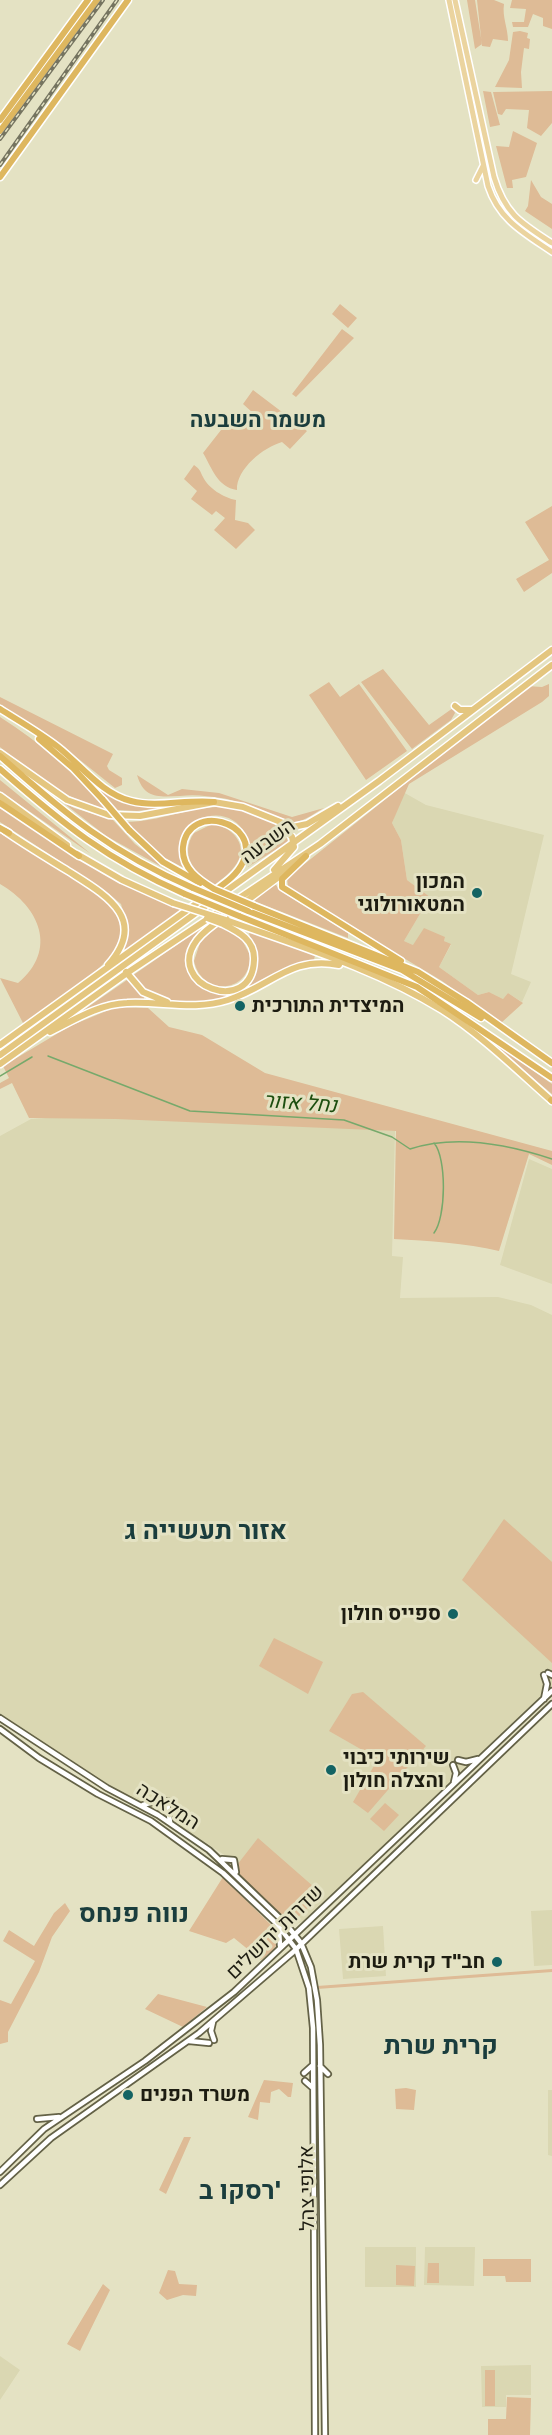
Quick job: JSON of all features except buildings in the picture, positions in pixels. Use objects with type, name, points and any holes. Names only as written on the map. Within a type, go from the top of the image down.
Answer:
[{"type":"highway","points":[[0,120],[86,0]]},
{"type":"highway","points":[[0,131],[97,0]]},
{"type":"highway","points":[[0,177],[128,0]]},
{"type":"highway","name":"השבעה","points":[[0,1055],[380,781],[552,650]]},
{"type":"highway","name":"השבעה","points":[[0,1064],[127,974],[320,844],[552,665]]},
{"type":"highway","points":[[456,723],[458,713],[455,706],[463,711],[474,709]]},
{"type":"highway","points":[[0,709],[55,745],[103,786],[122,798],[148,804],[214,802],[243,807],[293,827],[307,824],[380,781]]},
{"type":"highway","points":[[13,718],[62,758],[129,830],[163,862],[200,882]]},
{"type":"highway","points":[[0,754],[53,791],[101,813],[140,816],[214,802]]},
{"type":"highway","points":[[0,754],[55,805],[99,839],[140,863],[248,911],[402,970],[525,1044]]},
{"type":"highway","points":[[0,770],[63,824],[102,852],[128,867],[185,894],[417,987],[552,1078]]},
{"type":"highway","points":[[0,796],[79,856]]},
{"type":"highway","points":[[0,803],[79,856],[122,880],[173,903],[359,970],[410,991],[445,1012],[552,1101]]},
{"type":"highway","points":[[53,1005],[212,892],[232,878],[245,857],[243,838],[234,827],[226,822],[212,820],[200,822],[185,838],[184,859],[190,871],[212,892],[254,906],[391,960],[434,982]]},
{"type":"highway","points":[[261,882],[292,850],[293,842],[290,832],[278,822]]},
{"type":"highway","points":[[0,827],[107,896],[122,916],[122,943],[112,960],[0,1045]]},
{"type":"highway","points":[[320,844],[282,879],[281,885],[285,890],[434,982],[552,1063]]},
{"type":"highway","points":[[212,892],[281,851]]},
{"type":"highway","points":[[225,922],[248,940],[254,962],[251,974],[244,983],[235,989],[221,992],[204,986],[194,975],[191,954],[197,940],[207,930],[306,856]]},
{"type":"highway","points":[[138,955],[127,966],[127,974],[137,988],[147,995],[195,1006]]},
{"type":"highway","points":[[28,1044],[108,1006],[134,1003],[195,1006],[213,1004],[241,996],[303,964],[329,963],[359,970]]},
{"type":"main road","points":[[449,0],[490,192]]},
{"type":"main road","points":[[455,0],[494,177],[501,198],[518,220],[552,243]]},
{"type":"main road","points":[[484,164],[477,182],[485,185],[499,210],[512,225],[552,252]]},
{"type":"main road","points":[[544,1699],[548,1674]]},
{"type":"main road","name":"שדרות ירושלים","points":[[0,2172],[38,2134],[200,2020],[280,1948],[552,1691]]},
{"type":"main road","name":"שדרות ירושלים","points":[[0,2185],[51,2138],[213,2022],[296,1949],[552,1704]]},
{"type":"main road","points":[[538,1717],[552,1710]]},
{"type":"main road","name":"המלאכה","points":[[0,1718],[48,1752],[172,1824],[220,1859],[286,1924],[301,1943]]},
{"type":"main road","name":"המלאכה","points":[[0,1729],[39,1758],[98,1794],[151,1821],[189,1846],[223,1873],[276,1923],[296,1949]]},
{"type":"main road","points":[[458,1760],[466,1762],[483,1756]]},
{"type":"main road","points":[[452,1785],[456,1773],[453,1765]]},
{"type":"main road","points":[[141,1806],[160,1800]]},
{"type":"main road","points":[[166,1801],[167,1816],[172,1824]]},
{"type":"main road","points":[[220,1859],[234,1860],[237,1875]]},
{"type":"main road","points":[[286,1924],[295,1926],[305,1922]]},
{"type":"main road","points":[[276,1923],[281,1936],[280,1948]]},
{"type":"main road","name":"אלופי צהל","points":[[301,1943],[311,1967],[316,1992],[320,2066],[325,2435]]},
{"type":"main road","name":"אלופי צהל","points":[[296,1949],[304,1968],[311,2001],[315,2435]]},
{"type":"main road","points":[[186,2042],[211,2041],[213,2022]]},
{"type":"main road","points":[[304,2073],[313,2065]]},
{"type":"main road","points":[[320,2066],[328,2074]]},
{"type":"main road","points":[[305,2081],[313,2088]]},
{"type":"main road","points":[[38,2119],[62,2117]]},
{"type":"shaded area","points":[[467,0],[475,0],[482,44],[475,49]]},
{"type":"shaded area","points":[[477,0],[494,0],[504,4],[508,41],[493,39],[490,47],[482,46]]},
{"type":"shaded area","points":[[512,0],[552,0],[552,29],[543,26],[543,18],[533,14],[528,27],[513,27],[512,22],[524,22],[526,9],[510,8]]},
{"type":"shaded area","points":[[513,32],[528,33],[527,38],[530,39],[529,49],[524,48],[522,88],[495,87],[509,60]]},
{"type":"shaded area","points":[[483,91],[491,92],[500,125],[490,127]]},
{"type":"shaded area","points":[[552,91],[552,123],[541,136],[527,128],[529,110],[506,109],[502,115],[498,114],[493,92]]},
{"type":"shaded area","points":[[513,131],[537,143],[526,177],[512,180],[513,188],[507,188],[496,146],[509,147]]},
{"type":"shaded area","points":[[531,180],[541,197],[552,204],[552,229],[525,211],[528,206]]},
{"type":"shaded area","points":[[340,304],[357,318],[348,328],[332,314]]},
{"type":"shaded area","points":[[342,329],[354,338],[296,397],[292,394]]},
{"type":"shaded area","points":[[253,390],[307,431],[290,449],[282,442],[252,460],[241,474],[237,490],[220,481],[203,453],[232,416],[244,425],[253,413],[243,404]]},
{"type":"shaded area","points":[[194,465],[212,489],[236,500],[235,520],[248,523],[255,530],[236,549],[214,530],[225,518],[216,511],[212,515],[191,499],[197,491],[184,479]]},
{"type":"shaded area","points":[[552,506],[552,573],[524,592],[516,579],[549,560],[525,522]]},
{"type":"shaded area","points":[[383,669],[429,725],[453,708],[455,713],[451,720],[412,749],[361,682]]},
{"type":"shaded area","points":[[329,682],[340,697],[359,684],[407,751],[366,780],[309,695]]},
{"type":"shaded area","points":[[549,684],[549,696],[542,702],[409,784],[392,823],[401,840],[407,880],[430,897],[404,941],[413,945],[424,928],[445,937],[444,941],[451,944],[439,967],[478,995],[489,992],[503,999],[508,993],[523,1003],[501,1023],[442,981],[297,894],[288,886],[287,878],[527,686],[542,687]]},
{"type":"shaded area","points":[[0,697],[113,754],[107,766],[109,770],[122,778],[122,785],[115,788],[56,741],[0,704]]},
{"type":"shaded area","points":[[0,717],[57,759],[105,809],[62,792],[24,767],[0,747]]},
{"type":"shaded area","points":[[137,775],[168,795],[182,789],[219,793],[292,817],[324,808],[295,822],[221,798],[196,795],[165,797],[153,795],[144,789]]},
{"type":"shaded area","points":[[0,780],[91,854],[0,791]]},
{"type":"shaded area","points":[[95,787],[124,803],[163,808],[137,811],[117,810]]},
{"type":"shaded area","name":"המכון המטאורולוגי","points":[[403,792],[426,805],[544,835],[511,974],[531,982],[522,1002],[508,993],[503,999],[489,992],[478,995],[439,967],[451,945],[444,941],[445,937],[413,945],[404,941],[430,897],[407,880],[401,840],[392,823]]},
{"type":"shaded area","points":[[56,797],[74,808],[113,820],[135,844],[171,872],[106,836]]},
{"type":"shaded area","points":[[0,807],[103,874],[181,909],[127,951],[124,948],[127,924],[121,904],[104,890],[0,822]]},
{"type":"shaded area","points":[[228,807],[263,817],[272,822],[285,834],[288,842],[248,867],[246,835],[237,823],[225,817],[212,816],[200,819],[182,838],[180,852],[184,868],[161,856],[126,822],[202,808]]},
{"type":"shaded area","points":[[212,824],[231,832],[241,849],[235,867],[213,886],[195,869],[188,849],[194,833]]},
{"type":"shaded area","points":[[0,833],[110,902],[121,925],[120,940],[115,951],[105,962],[78,987],[24,1025],[0,978],[18,983],[30,970],[38,957],[39,930],[34,917],[25,905],[0,884]]},
{"type":"shaded area","points":[[275,884],[282,892],[348,933],[348,938],[254,901]]},
{"type":"shaded area","points":[[217,925],[241,938],[250,955],[248,968],[243,977],[226,986],[206,981],[199,973],[194,961],[200,943]]},
{"type":"shaded area","points":[[204,926],[189,947],[186,965],[193,980],[207,990],[224,994],[240,992],[252,981],[258,957],[249,931],[315,955],[314,960],[284,969],[239,994],[211,1002],[182,1002],[167,999],[154,994],[132,976]]},
{"type":"shaded area","points":[[127,980],[144,997],[144,1000],[109,1001],[69,1020]]},
{"type":"shaded area","points":[[116,1007],[148,1008],[169,1027],[202,1035],[265,1073],[552,1151],[552,1165],[529,1154],[499,1251],[460,1244],[394,1239],[396,1131],[116,1119],[29,1118],[12,1083],[0,1089],[0,1083],[9,1078],[3,1066],[70,1026]]},
{"type":"shaded area","points":[[478,1032],[552,1084],[552,1094]]},
{"type":"shaded area","points":[[125,1113],[395,1131],[392,1256],[403,1257],[400,1298],[498,1297],[531,1305],[552,1315],[552,1689],[304,1921],[296,1924],[290,1921],[229,1858],[157,1812],[118,1792],[51,1747],[0,1723],[0,1136],[31,1119]]},
{"type":"shaded area","points":[[529,1159],[552,1169],[552,1284],[500,1265]]},
{"type":"shaded area","points":[[504,1519],[552,1562],[552,1663],[462,1580]]},
{"type":"shaded area","points":[[274,1638],[323,1662],[308,1694],[259,1666]]},
{"type":"shaded area","points":[[363,1692],[426,1746],[368,1813],[353,1802],[378,1759],[329,1731],[352,1694]]},
{"type":"shaded area","points":[[385,1803],[399,1815],[384,1831],[370,1819]]},
{"type":"shaded area","points":[[258,1838],[322,1894],[294,1921],[285,1919],[239,1875],[237,1865]]},
{"type":"shaded area","points":[[223,1877],[275,1929],[278,1939],[276,1947],[261,1960],[234,1938],[226,1943],[189,1931]]},
{"type":"shaded area","points":[[65,1903],[70,1911],[52,1937],[39,1972],[8,2032],[8,2042],[0,2044],[0,2000],[11,2004],[35,1961],[3,1941],[9,1930],[34,1946],[54,1913]]},
{"type":"shaded area","points":[[552,1910],[552,1965],[534,1966],[531,1911]]},
{"type":"shaded area","points":[[383,1926],[386,1976],[343,1979],[339,1929]]},
{"type":"shaded area","points":[[552,1969],[552,1972],[317,1989],[317,1986]]},
{"type":"shaded area","points":[[158,1994],[207,2007],[183,2027],[145,2009]]},
{"type":"shaded area","points":[[264,2080],[293,2083],[291,2097],[279,2089],[271,2092],[270,2103],[260,2102],[258,2120],[248,2117]]},
{"type":"shaded area","points":[[395,2089],[416,2090],[414,2110],[396,2109]]},
{"type":"shaded area","points":[[548,2090],[552,2090],[552,2156],[548,2155]]},
{"type":"shaded area","points":[[184,2137],[191,2137],[166,2194],[159,2190]]},
{"type":"shaded area","points":[[365,2247],[416,2247],[416,2287],[365,2287]]},
{"type":"shaded area","points":[[425,2247],[475,2247],[474,2286],[424,2285]]},
{"type":"shaded area","points":[[483,2259],[531,2259],[531,2282],[506,2282],[505,2276],[483,2276]]},
{"type":"shaded area","points":[[428,2263],[439,2263],[439,2283],[427,2283]]},
{"type":"shaded area","points":[[396,2265],[415,2266],[414,2286],[396,2285]]},
{"type":"shaded area","points":[[168,2270],[175,2271],[179,2284],[197,2285],[196,2296],[183,2295],[167,2300],[159,2293]]},
{"type":"shaded area","points":[[103,2284],[110,2290],[80,2351],[67,2344]]},
{"type":"shaded area","points":[[0,2356],[20,2370],[0,2400]]},
{"type":"shaded area","points":[[531,2365],[531,2395],[506,2395],[506,2407],[482,2407],[481,2366]]},
{"type":"shaded area","points":[[485,2370],[495,2370],[495,2406],[485,2406]]},
{"type":"shaded area","points":[[507,2397],[531,2398],[530,2435],[488,2435],[488,2419],[506,2419]]},
{"type":"waterway","name":"נחל אזור","points":[[48,1056],[190,1111],[344,1120],[392,1137],[410,1149],[445,1142],[481,1143],[517,1149],[552,1159]]},
{"type":"waterway","name":"נחל אזור","points":[[0,1076],[32,1057]]},
{"type":"waterway","points":[[434,1143],[443,1174],[443,1202],[434,1233]]},
{"type":"railway","points":[[0,139],[103,0]]},
{"type":"railway","points":[[0,165],[117,0]]},
{"type":"place","name":"המכון המטאורולוגי","points":[[477,893]]},
{"type":"place","name":"המיצדית התורכית","points":[[240,1006]]},
{"type":"place","name":"ספייס חולון","points":[[453,1614]]},
{"type":"place","name":"שירותי כיבוי והצלה חולון","points":[[331,1770]]},
{"type":"place","name":"חב\"ד קרית שרת","points":[[497,1962]]},
{"type":"place","name":"משרד הפנים","points":[[128,2095]]},
{"type":"district","name":"משמר השבעה","points":[[258,420]]},
{"type":"district","name":"אזור תעשייה ג","points":[[206,1531]]},
{"type":"district","name":"נווה פנחס","points":[[134,1914]]},
{"type":"district","name":"קרית שרת","points":[[441,2046]]},
{"type":"district","name":"רסקו ב'","points":[[240,2191]]}]
